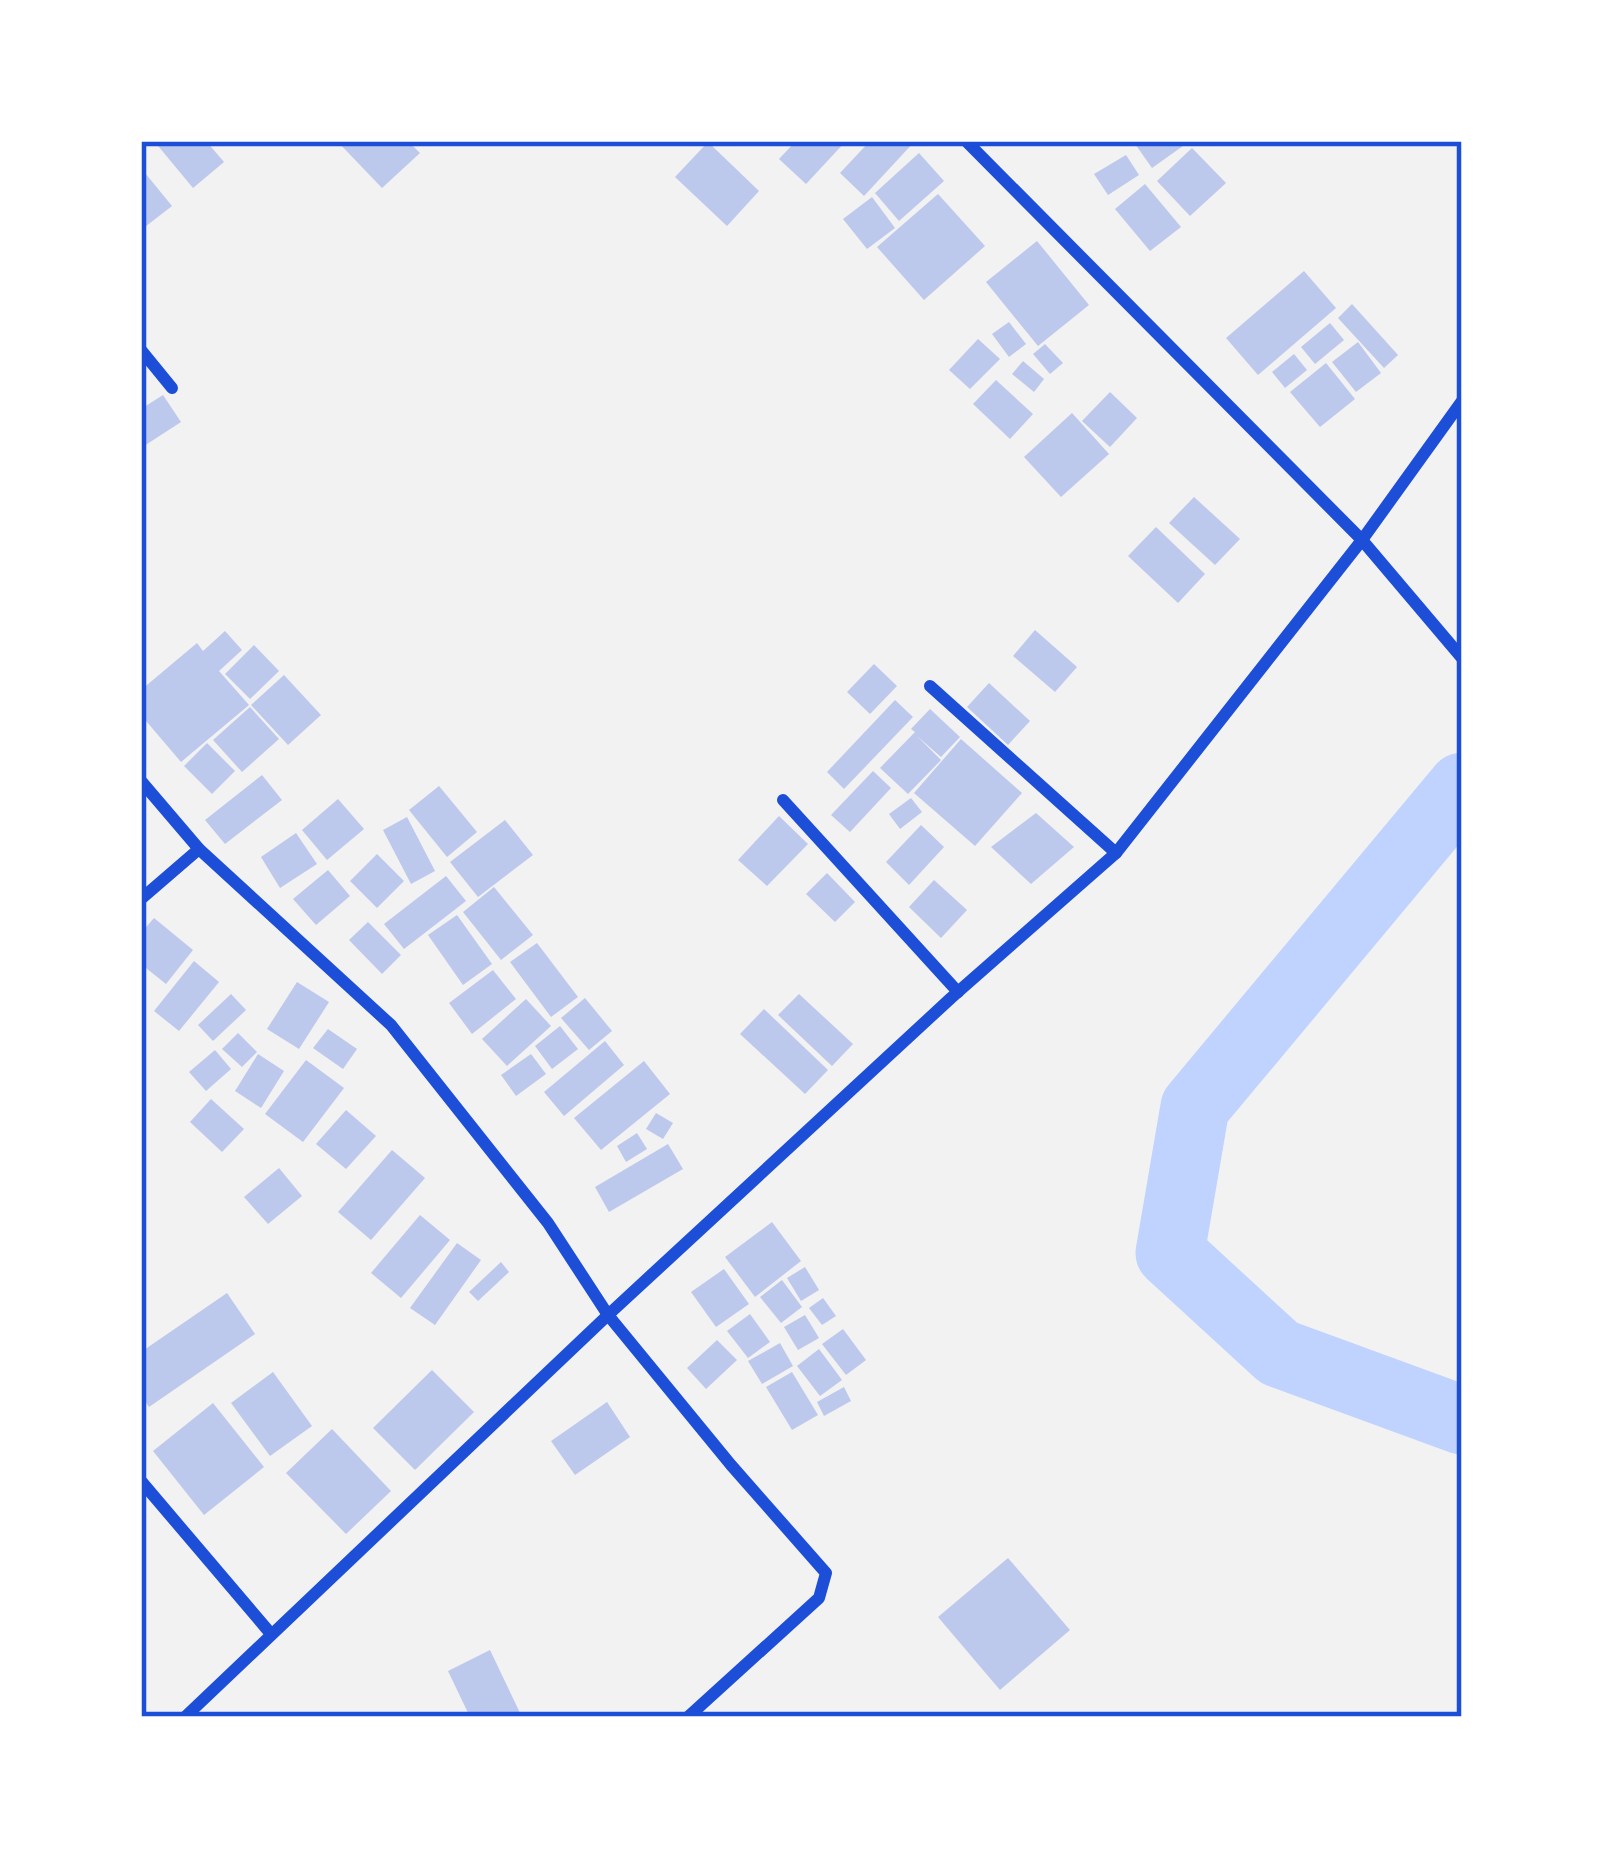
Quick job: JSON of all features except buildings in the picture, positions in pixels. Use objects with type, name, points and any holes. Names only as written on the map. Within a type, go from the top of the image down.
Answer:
[{"type":"street","points":[[966,141],[1362,540],[1462,658]]},
{"type":"street","points":[[141,350],[172,388]]},
{"type":"street","points":[[193,1714],[271,1634],[608,1315],[1116,853],[1362,540],[1462,401]]},
{"type":"street","points":[[930,686],[1116,853]]},
{"type":"street","points":[[141,781],[199,849],[391,1025],[548,1223],[608,1315],[730,1465],[826,1573],[820,1598],[688,1717]]},
{"type":"street","points":[[783,800],[958,992]]},
{"type":"street","points":[[141,899],[199,849]]},
{"type":"street","points":[[141,1481],[271,1634]]},
{"type":"waterway","points":[[1462,787],[1195,1107],[1170,1253],[1279,1353],[1462,1420]]}]
